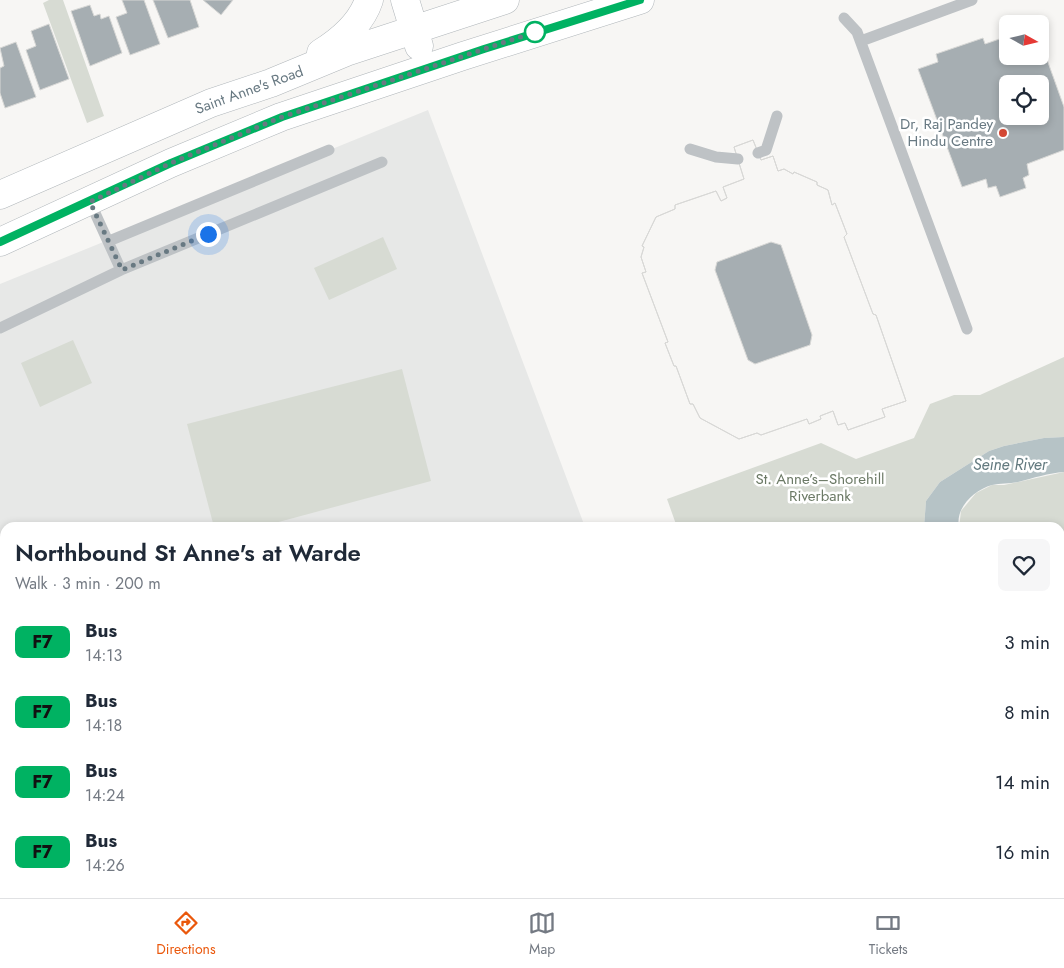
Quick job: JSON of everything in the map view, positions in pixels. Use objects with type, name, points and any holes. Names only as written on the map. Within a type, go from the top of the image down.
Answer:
[{"type":"main road","points":[[271,83],[326,50],[348,34],[362,18],[370,0]]},
{"type":"main road","points":[[405,0],[425,68]]},
{"type":"main road","name":"Saint Anne's Road","points":[[0,195],[159,124],[271,83],[346,52],[414,30],[449,9],[505,0]]},
{"type":"main road","points":[[0,242],[171,163],[282,117],[425,68],[640,0]]},
{"type":"main road","points":[[449,9],[463,56]]},
{"type":"lane","points":[[861,41],[972,0]]},
{"type":"lane","points":[[844,18],[857,32],[861,41],[967,328]]},
{"type":"lane","points":[[758,153],[766,150],[777,116]]},
{"type":"lane","points":[[690,149],[716,157],[738,159]]},
{"type":"lane","points":[[109,241],[329,150]]},
{"type":"lane","points":[[0,328],[122,270],[382,162]]},
{"type":"lane","points":[[90,202],[122,270]]},
{"type":"shaded area","points":[[428,110],[583,522],[0,522],[0,284]]},
{"type":"green space","points":[[49,0],[63,0],[104,116],[87,123],[43,3]]},
{"type":"green space","points":[[383,237],[397,269],[329,300],[314,268]]},
{"type":"green space","points":[[73,340],[92,383],[40,407],[21,363]]},
{"type":"green space","name":"St. Anne’s–Shorehill Riverbank","points":[[1064,357],[1064,437],[1044,438],[989,451],[940,482],[926,501],[924,522],[675,522],[667,499],[821,443],[856,459],[914,438],[930,404],[954,395],[980,395]]},
{"type":"green space","points":[[402,369],[431,481],[279,522],[213,522],[187,424]]},
{"type":"green space","points":[[1064,472],[1064,522],[960,522],[961,511],[976,493],[992,485],[1004,485]]},
{"type":"water","name":"Seine River","points":[[1064,437],[1064,472],[1015,483],[995,484],[985,487],[967,501],[960,513],[959,522],[924,522],[926,501],[940,482],[989,451],[1044,438]]},
{"type":"building","points":[[122,0],[144,0],[160,44],[130,55],[116,17],[127,13]]},
{"type":"building","points":[[153,0],[190,0],[199,27],[168,38]]},
{"type":"building","points":[[203,0],[233,0],[221,15]]},
{"type":"building","points":[[90,5],[94,16],[100,14],[101,19],[109,16],[122,53],[90,66],[71,11]]},
{"type":"building","points":[[49,24],[69,79],[40,90],[26,50],[36,46],[31,31]]},
{"type":"building","name":"Dr, Raj Pandey Hindu Centre","points":[[983,38],[985,44],[999,39],[999,65],[1049,65],[1064,107],[1064,150],[1027,164],[1029,175],[1023,178],[1026,188],[1000,197],[996,186],[988,188],[986,179],[962,187],[918,69],[938,62],[936,54]]},
{"type":"building","points":[[16,42],[36,97],[5,108],[0,93],[0,68],[4,66],[0,48]]},
{"type":"building","points":[[753,140],[761,160],[773,156],[778,171],[784,169],[793,174],[794,172],[817,182],[817,185],[828,190],[832,205],[835,203],[847,234],[844,237],[873,314],[876,315],[906,401],[882,409],[885,417],[848,430],[845,423],[838,425],[833,411],[820,416],[821,419],[809,424],[807,419],[761,435],[757,433],[739,439],[700,418],[693,404],[690,404],[665,343],[668,342],[642,273],[646,272],[641,257],[644,247],[642,246],[656,217],[675,209],[675,205],[716,191],[721,201],[727,198],[723,187],[744,179],[734,147]],"holes":[[[771,242],[781,245],[812,335],[810,345],[755,364],[748,360],[715,270],[717,262]]]},
{"type":"building","points":[[753,140],[761,160],[773,156],[778,171],[784,169],[817,182],[817,185],[828,190],[832,205],[835,203],[847,234],[844,237],[873,314],[876,315],[906,401],[882,409],[885,417],[848,430],[845,423],[838,425],[833,411],[820,416],[821,419],[809,424],[807,419],[761,435],[757,433],[739,439],[700,418],[693,404],[690,404],[665,343],[668,342],[642,273],[646,272],[641,257],[644,247],[642,246],[656,217],[675,209],[675,205],[716,191],[721,201],[727,198],[723,187],[744,179],[734,147]]},
{"type":"bus line","name":"F7","points":[[0,242],[171,163],[282,117],[334,98],[640,0]]},
{"type":"place","name":"Dr, Raj Pandey Hindu Centre","points":[[1003,133]]},
{"type":"route","points":[[208,234],[122,270],[90,202],[171,163],[282,117],[535,32]]}]
